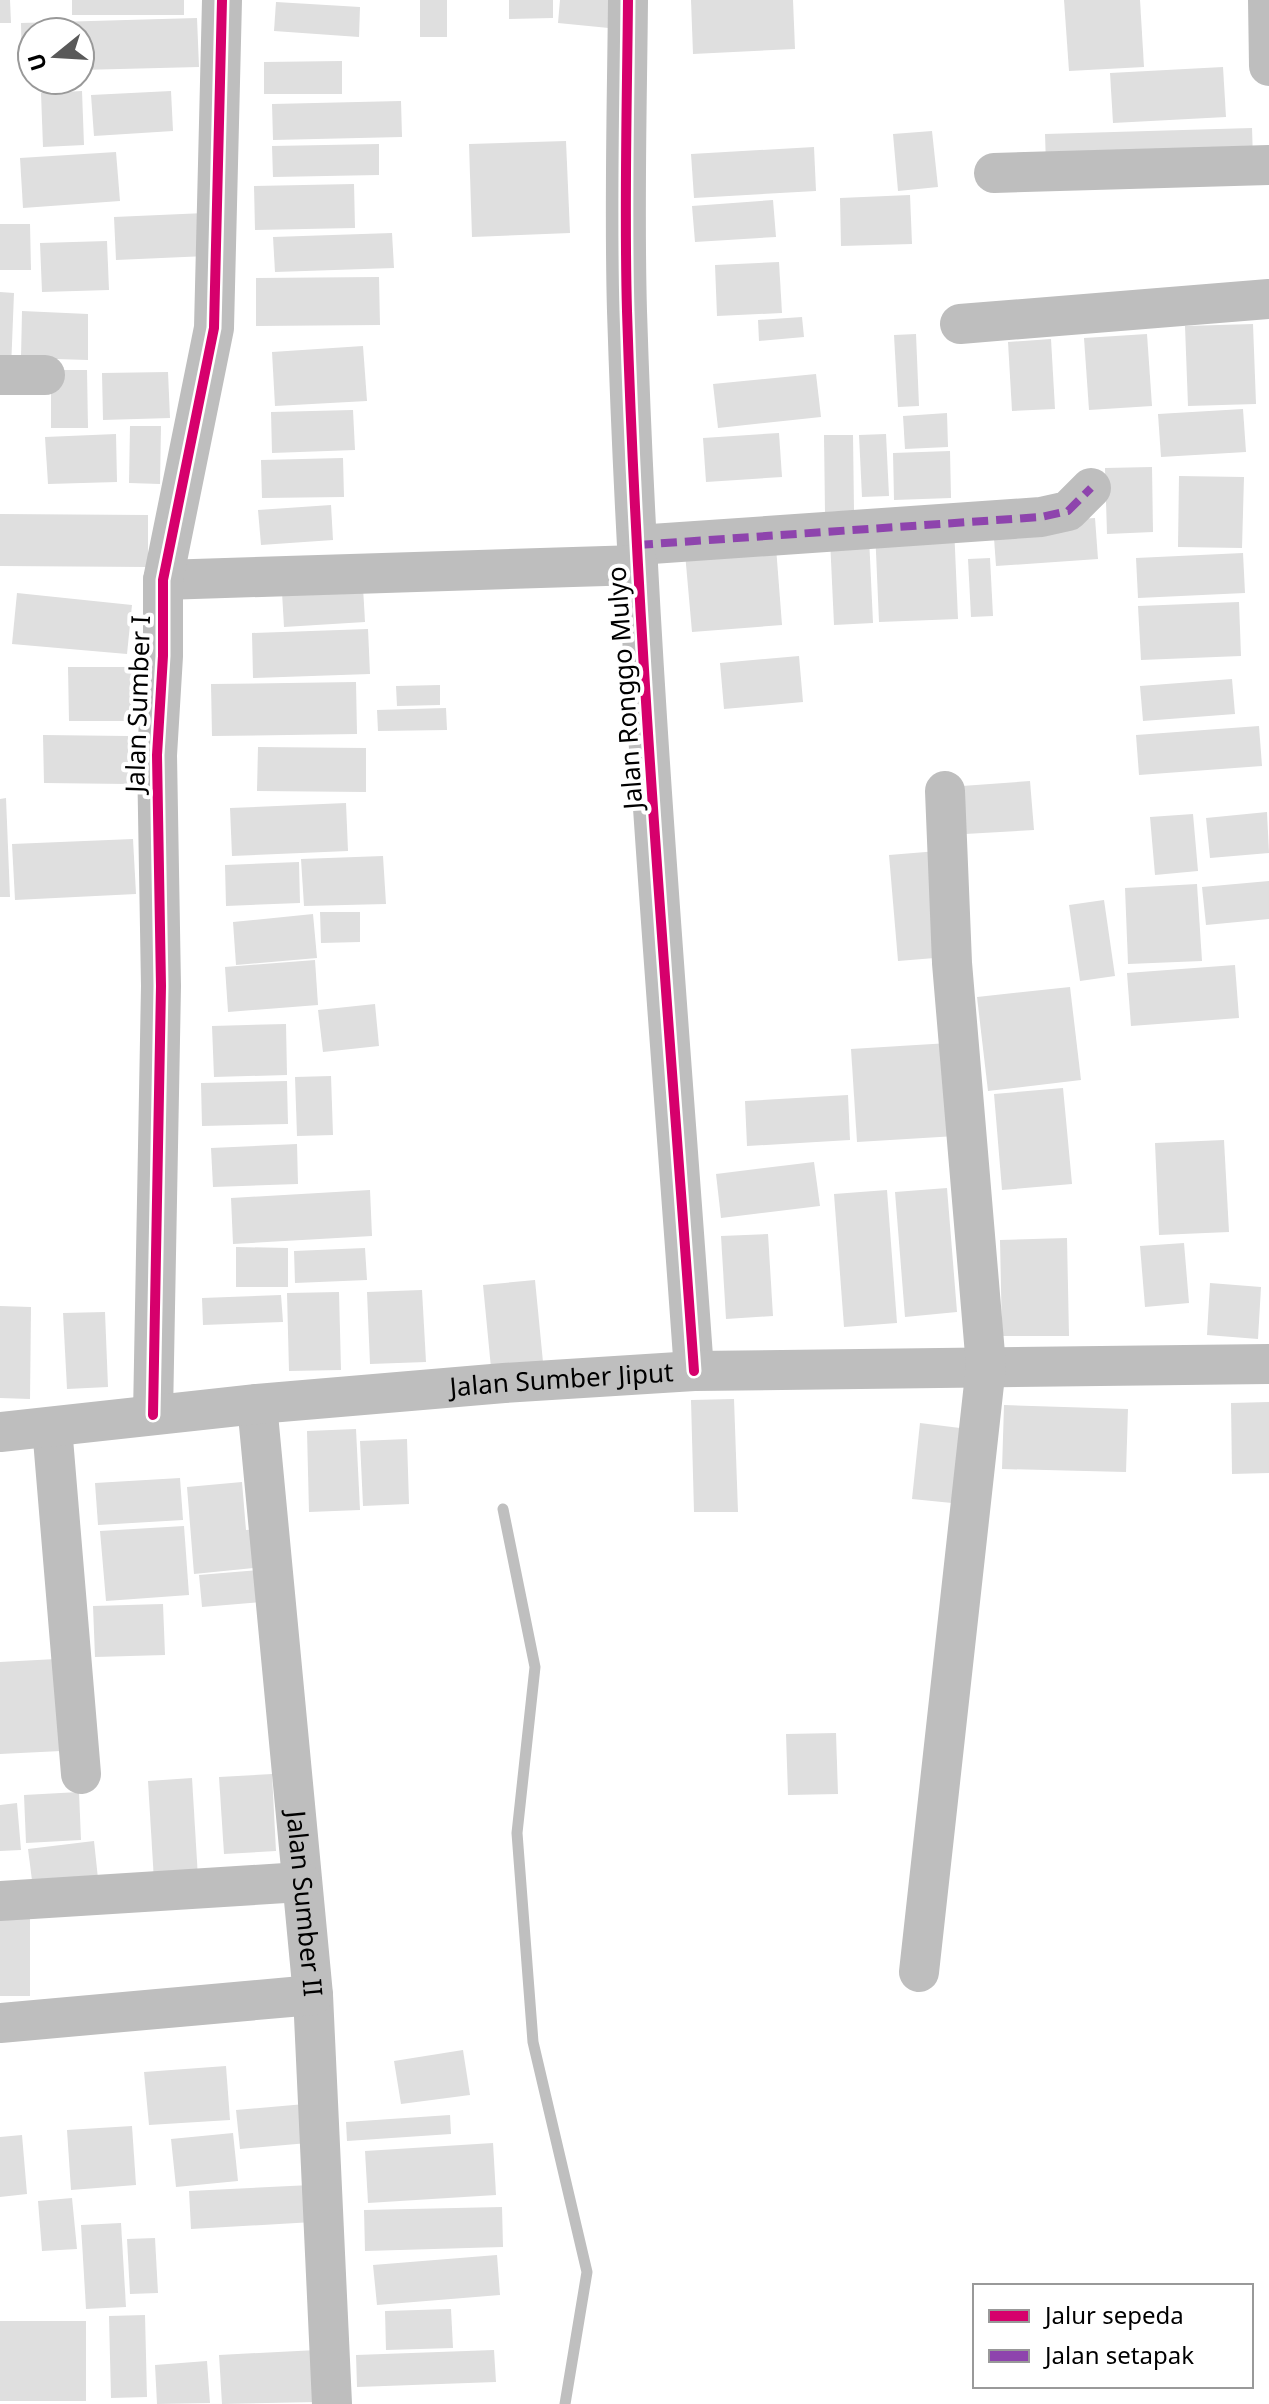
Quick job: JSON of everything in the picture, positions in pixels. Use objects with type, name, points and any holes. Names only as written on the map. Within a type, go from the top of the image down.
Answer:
[{"type":"street","name":"Jalan Sumber I","points":[[153,1415],[161,986],[157,755],[163,656],[163,580],[214,328],[222,0]]},
{"type":"street","name":"Jalan Ronggo Mulyo","points":[[628,0],[624,171],[638,555],[694,1371]]},
{"type":"street","points":[[1268,0],[1269,66]]},
{"type":"street","points":[[994,173],[1269,165]]},
{"type":"street","points":[[960,324],[1269,299]]},
{"type":"street","points":[[0,375],[45,375]]},
{"type":"street","points":[[163,580],[638,555],[1041,517],[1068,511],[1091,488]]},
{"type":"street","points":[[919,1972],[986,1366],[952,963],[945,791]]},
{"type":"street","name":"Jalan Sumber Jiput","points":[[0,1432],[257,1404],[694,1371],[1269,1364]]},
{"type":"street","name":"Jalan Sumber II","points":[[257,1404],[313,1995],[332,2404]]},
{"type":"street","points":[[52,1427],[81,1774]]},
{"type":"street","points":[[0,1901],[301,1882]]},
{"type":"street","points":[[0,2023],[313,1995]]},
{"type":"building","points":[[0,0],[10,0],[11,23],[0,23]]},
{"type":"building","points":[[72,0],[184,0],[184,15],[72,15]]},
{"type":"building","points":[[420,0],[447,0],[447,37],[420,37]]},
{"type":"building","points":[[509,0],[553,0],[553,18],[509,19]]},
{"type":"building","points":[[560,0],[622,0],[619,29],[558,23]]},
{"type":"building","points":[[691,0],[793,0],[795,49],[693,54]]},
{"type":"building","points":[[1064,0],[1140,0],[1144,67],[1069,71]]},
{"type":"building","points":[[276,2],[360,7],[359,37],[274,31]]},
{"type":"building","points":[[197,18],[199,67],[96,70],[96,21]]},
{"type":"building","points":[[342,61],[342,94],[264,94],[264,62]]},
{"type":"building","points":[[1223,67],[1226,117],[1113,123],[1110,73]]},
{"type":"building","points":[[171,91],[173,131],[94,136],[91,96]]},
{"type":"building","points":[[41,96],[82,96],[84,145],[43,147]]},
{"type":"building","points":[[401,101],[402,137],[273,140],[272,104]]},
{"type":"building","points":[[1252,128],[1253,159],[1046,165],[1045,134]]},
{"type":"building","points":[[932,131],[938,187],[898,191],[893,134]]},
{"type":"building","points":[[566,141],[570,233],[472,237],[469,144]]},
{"type":"building","points":[[379,144],[379,175],[273,177],[272,146]]},
{"type":"building","points":[[814,147],[816,191],[694,198],[691,154]]},
{"type":"building","points":[[116,152],[120,201],[23,208],[20,158]]},
{"type":"building","points":[[354,184],[355,228],[255,230],[254,186]]},
{"type":"building","points":[[910,195],[912,244],[841,246],[840,198]]},
{"type":"building","points":[[773,200],[776,237],[695,242],[692,206]]},
{"type":"building","points":[[205,213],[207,256],[116,260],[114,217]]},
{"type":"building","points":[[0,224],[30,224],[31,270],[0,270]]},
{"type":"building","points":[[392,233],[394,268],[275,272],[273,237]]},
{"type":"building","points":[[107,241],[109,290],[42,292],[40,243]]},
{"type":"building","points":[[779,262],[782,313],[717,316],[715,265]]},
{"type":"building","points":[[379,277],[380,325],[256,326],[256,278]]},
{"type":"building","points":[[0,292],[14,293],[11,369],[0,369]]},
{"type":"building","points":[[22,311],[88,314],[88,360],[21,358]]},
{"type":"building","points":[[802,317],[804,337],[759,341],[758,320]]},
{"type":"building","points":[[1253,324],[1256,404],[1188,406],[1185,326]]},
{"type":"building","points":[[916,334],[919,406],[898,407],[894,335]]},
{"type":"building","points":[[1147,334],[1152,406],[1089,410],[1084,338]]},
{"type":"building","points":[[1051,339],[1055,409],[1012,411],[1008,342]]},
{"type":"building","points":[[363,346],[367,401],[275,406],[272,352]]},
{"type":"building","points":[[51,370],[87,370],[88,428],[51,428]]},
{"type":"building","points":[[168,372],[170,418],[103,420],[102,373]]},
{"type":"building","points":[[816,374],[821,417],[718,428],[713,384]]},
{"type":"building","points":[[1243,409],[1246,452],[1161,457],[1158,414]]},
{"type":"building","points":[[353,410],[355,450],[272,453],[271,412]]},
{"type":"building","points":[[947,413],[948,447],[905,449],[903,416]]},
{"type":"building","points":[[130,426],[161,426],[160,484],[129,483]]},
{"type":"building","points":[[779,433],[782,477],[706,482],[703,438]]},
{"type":"building","points":[[116,434],[117,482],[48,484],[45,437]]},
{"type":"building","points":[[886,434],[889,496],[862,497],[859,435]]},
{"type":"building","points":[[824,435],[853,435],[854,511],[825,512]]},
{"type":"building","points":[[950,451],[951,498],[894,500],[893,453]]},
{"type":"building","points":[[343,458],[344,497],[262,498],[261,460]]},
{"type":"building","points":[[1152,467],[1153,532],[1107,534],[1105,468]]},
{"type":"building","points":[[1179,476],[1244,477],[1242,548],[1178,547]]},
{"type":"building","points":[[331,505],[333,540],[261,545],[258,510]]},
{"type":"building","points":[[0,514],[148,515],[148,567],[0,566]]},
{"type":"building","points":[[1095,518],[1098,559],[996,566],[993,524]]},
{"type":"building","points":[[954,526],[958,619],[879,622],[875,529]]},
{"type":"building","points":[[869,537],[873,623],[834,625],[830,539]]},
{"type":"building","points":[[776,547],[782,625],[692,632],[685,553]]},
{"type":"building","points":[[1243,553],[1245,593],[1138,598],[1136,558]]},
{"type":"building","points":[[990,558],[993,616],[971,617],[968,559]]},
{"type":"building","points":[[363,587],[365,622],[284,627],[282,592]]},
{"type":"building","points":[[17,593],[132,605],[127,654],[12,644]]},
{"type":"building","points":[[1239,602],[1241,656],[1141,660],[1138,606]]},
{"type":"building","points":[[368,629],[370,674],[253,678],[252,633]]},
{"type":"building","points":[[799,656],[803,702],[724,709],[720,663]]},
{"type":"building","points":[[68,667],[145,667],[144,721],[69,721]]},
{"type":"building","points":[[1232,679],[1235,714],[1143,721],[1140,686]]},
{"type":"building","points":[[356,682],[357,734],[212,736],[211,684]]},
{"type":"building","points":[[440,685],[440,705],[397,706],[396,686]]},
{"type":"building","points":[[446,708],[447,730],[378,731],[377,710]]},
{"type":"building","points":[[1259,726],[1262,766],[1139,775],[1136,735]]},
{"type":"building","points":[[43,735],[128,736],[128,784],[44,783]]},
{"type":"building","points":[[258,747],[366,748],[366,792],[257,791]]},
{"type":"building","points":[[1030,781],[1034,830],[965,834],[962,786]]},
{"type":"building","points":[[6,798],[10,897],[0,897],[0,799]]},
{"type":"building","points":[[346,803],[348,851],[232,856],[230,808]]},
{"type":"building","points":[[1267,812],[1269,853],[1210,858],[1206,818]]},
{"type":"building","points":[[1193,814],[1198,871],[1155,875],[1150,817]]},
{"type":"building","points":[[133,839],[136,894],[15,900],[12,844]]},
{"type":"building","points":[[938,851],[947,957],[898,961],[889,855]]},
{"type":"building","points":[[383,856],[386,904],[304,906],[301,859]]},
{"type":"building","points":[[299,862],[300,903],[226,906],[225,865]]},
{"type":"building","points":[[1269,881],[1269,919],[1206,925],[1202,887]]},
{"type":"building","points":[[1197,884],[1202,961],[1128,964],[1125,888]]},
{"type":"building","points":[[1104,900],[1115,976],[1080,981],[1069,905]]},
{"type":"building","points":[[320,912],[360,912],[360,942],[321,943]]},
{"type":"building","points":[[313,914],[317,958],[236,965],[233,922]]},
{"type":"building","points":[[315,960],[318,1005],[228,1012],[225,967]]},
{"type":"building","points":[[1235,965],[1239,1018],[1131,1026],[1127,973]]},
{"type":"building","points":[[1070,987],[1081,1080],[988,1091],[977,997]]},
{"type":"building","points":[[375,1004],[379,1046],[323,1052],[318,1010]]},
{"type":"building","points":[[286,1024],[287,1075],[214,1077],[212,1026]]},
{"type":"building","points":[[949,1043],[956,1136],[857,1142],[851,1049]]},
{"type":"building","points":[[331,1076],[333,1135],[297,1136],[295,1077]]},
{"type":"building","points":[[287,1081],[288,1124],[202,1126],[201,1083]]},
{"type":"building","points":[[1063,1088],[1072,1184],[1002,1190],[994,1094]]},
{"type":"building","points":[[848,1095],[850,1140],[747,1146],[745,1101]]},
{"type":"building","points":[[1224,1140],[1229,1232],[1159,1235],[1155,1143]]},
{"type":"building","points":[[297,1144],[298,1184],[213,1187],[211,1148]]},
{"type":"building","points":[[814,1162],[820,1206],[721,1218],[716,1174]]},
{"type":"building","points":[[947,1188],[957,1312],[905,1317],[895,1192]]},
{"type":"building","points":[[370,1190],[372,1236],[233,1244],[231,1198]]},
{"type":"building","points":[[887,1190],[897,1323],[844,1327],[834,1194]]},
{"type":"building","points":[[768,1234],[773,1316],[726,1319],[721,1236]]},
{"type":"building","points":[[1067,1238],[1069,1336],[1002,1336],[1000,1240]]},
{"type":"building","points":[[1184,1243],[1189,1303],[1145,1307],[1140,1246]]},
{"type":"building","points":[[236,1247],[288,1248],[288,1287],[236,1287]]},
{"type":"building","points":[[365,1248],[367,1280],[295,1283],[294,1251]]},
{"type":"building","points":[[535,1280],[543,1362],[491,1368],[483,1285]]},
{"type":"building","points":[[1210,1283],[1261,1287],[1258,1339],[1207,1335]]},
{"type":"building","points":[[422,1290],[426,1362],[370,1364],[367,1292]]},
{"type":"building","points":[[339,1292],[341,1370],[289,1371],[287,1293]]},
{"type":"building","points":[[281,1295],[283,1322],[203,1325],[202,1298]]},
{"type":"building","points":[[0,1306],[31,1307],[30,1399],[0,1398]]},
{"type":"building","points":[[105,1312],[108,1387],[67,1389],[63,1313]]},
{"type":"building","points":[[734,1399],[738,1512],[694,1512],[691,1400]]},
{"type":"building","points":[[1269,1402],[1269,1473],[1232,1474],[1231,1403]]},
{"type":"building","points":[[1004,1405],[1128,1409],[1126,1472],[1002,1469]]},
{"type":"building","points":[[920,1423],[960,1428],[952,1503],[912,1499]]},
{"type":"building","points":[[356,1429],[360,1510],[309,1512],[307,1431]]},
{"type":"building","points":[[407,1439],[409,1504],[363,1506],[360,1441]]},
{"type":"building","points":[[180,1478],[183,1520],[98,1525],[95,1483]]},
{"type":"building","points":[[242,1482],[246,1530],[261,1529],[264,1567],[194,1574],[187,1487]]},
{"type":"building","points":[[184,1526],[189,1595],[106,1601],[100,1531]]},
{"type":"building","points":[[258,1570],[261,1602],[202,1607],[199,1575]]},
{"type":"building","points":[[163,1604],[165,1655],[95,1657],[93,1606]]},
{"type":"building","points":[[56,1659],[61,1751],[0,1754],[0,1662]]},
{"type":"building","points":[[836,1733],[838,1794],[788,1795],[786,1734]]},
{"type":"building","points":[[272,1774],[276,1851],[224,1854],[219,1777]]},
{"type":"building","points":[[192,1778],[198,1878],[154,1881],[148,1781]]},
{"type":"building","points":[[79,1792],[81,1840],[26,1843],[24,1795]]},
{"type":"building","points":[[17,1803],[21,1850],[0,1851],[0,1805]]},
{"type":"building","points":[[94,1841],[99,1888],[34,1896],[28,1849]]},
{"type":"building","points":[[0,1916],[30,1916],[30,1996],[0,1996]]},
{"type":"building","points":[[463,2050],[470,2095],[401,2104],[394,2061]]},
{"type":"building","points":[[226,2066],[230,2120],[149,2125],[144,2072]]},
{"type":"building","points":[[305,2104],[308,2143],[240,2149],[236,2110]]},
{"type":"building","points":[[450,2115],[451,2134],[347,2141],[346,2122]]},
{"type":"building","points":[[132,2126],[136,2185],[71,2190],[67,2130]]},
{"type":"building","points":[[233,2133],[238,2181],[176,2187],[171,2139]]},
{"type":"building","points":[[22,2135],[27,2194],[0,2197],[0,2137]]},
{"type":"building","points":[[493,2143],[496,2195],[368,2203],[365,2151]]},
{"type":"building","points":[[311,2185],[313,2222],[191,2229],[189,2191]]},
{"type":"building","points":[[72,2198],[77,2249],[42,2251],[38,2201]]},
{"type":"building","points":[[502,2207],[503,2247],[365,2251],[364,2210]]},
{"type":"building","points":[[121,2223],[126,2307],[86,2309],[81,2225]]},
{"type":"building","points":[[155,2238],[158,2293],[130,2294],[127,2239]]},
{"type":"building","points":[[497,2255],[500,2295],[377,2305],[373,2265]]},
{"type":"building","points":[[451,2309],[453,2348],[386,2350],[385,2311]]},
{"type":"building","points":[[145,2315],[147,2397],[111,2398],[109,2316]]},
{"type":"building","points":[[0,2321],[86,2321],[86,2401],[0,2401]]},
{"type":"building","points":[[317,2350],[319,2402],[222,2404],[219,2355]]},
{"type":"building","points":[[494,2350],[496,2382],[357,2387],[356,2355]]},
{"type":"building","points":[[207,2361],[210,2403],[157,2404],[155,2365]]},
{"type":"waterway","points":[[503,1509],[535,1667],[517,1833],[533,2042],[587,2272],[565,2404]]},
{"type":"marked path","points":[[637,545],[1041,517],[1068,511],[1091,488]]},
{"type":"cycle path","points":[[153,1415],[161,986],[157,755],[163,656],[163,580],[214,328],[222,0]]},
{"type":"cycle path","points":[[628,0],[626,233],[632,444],[655,841],[694,1371]]}]
